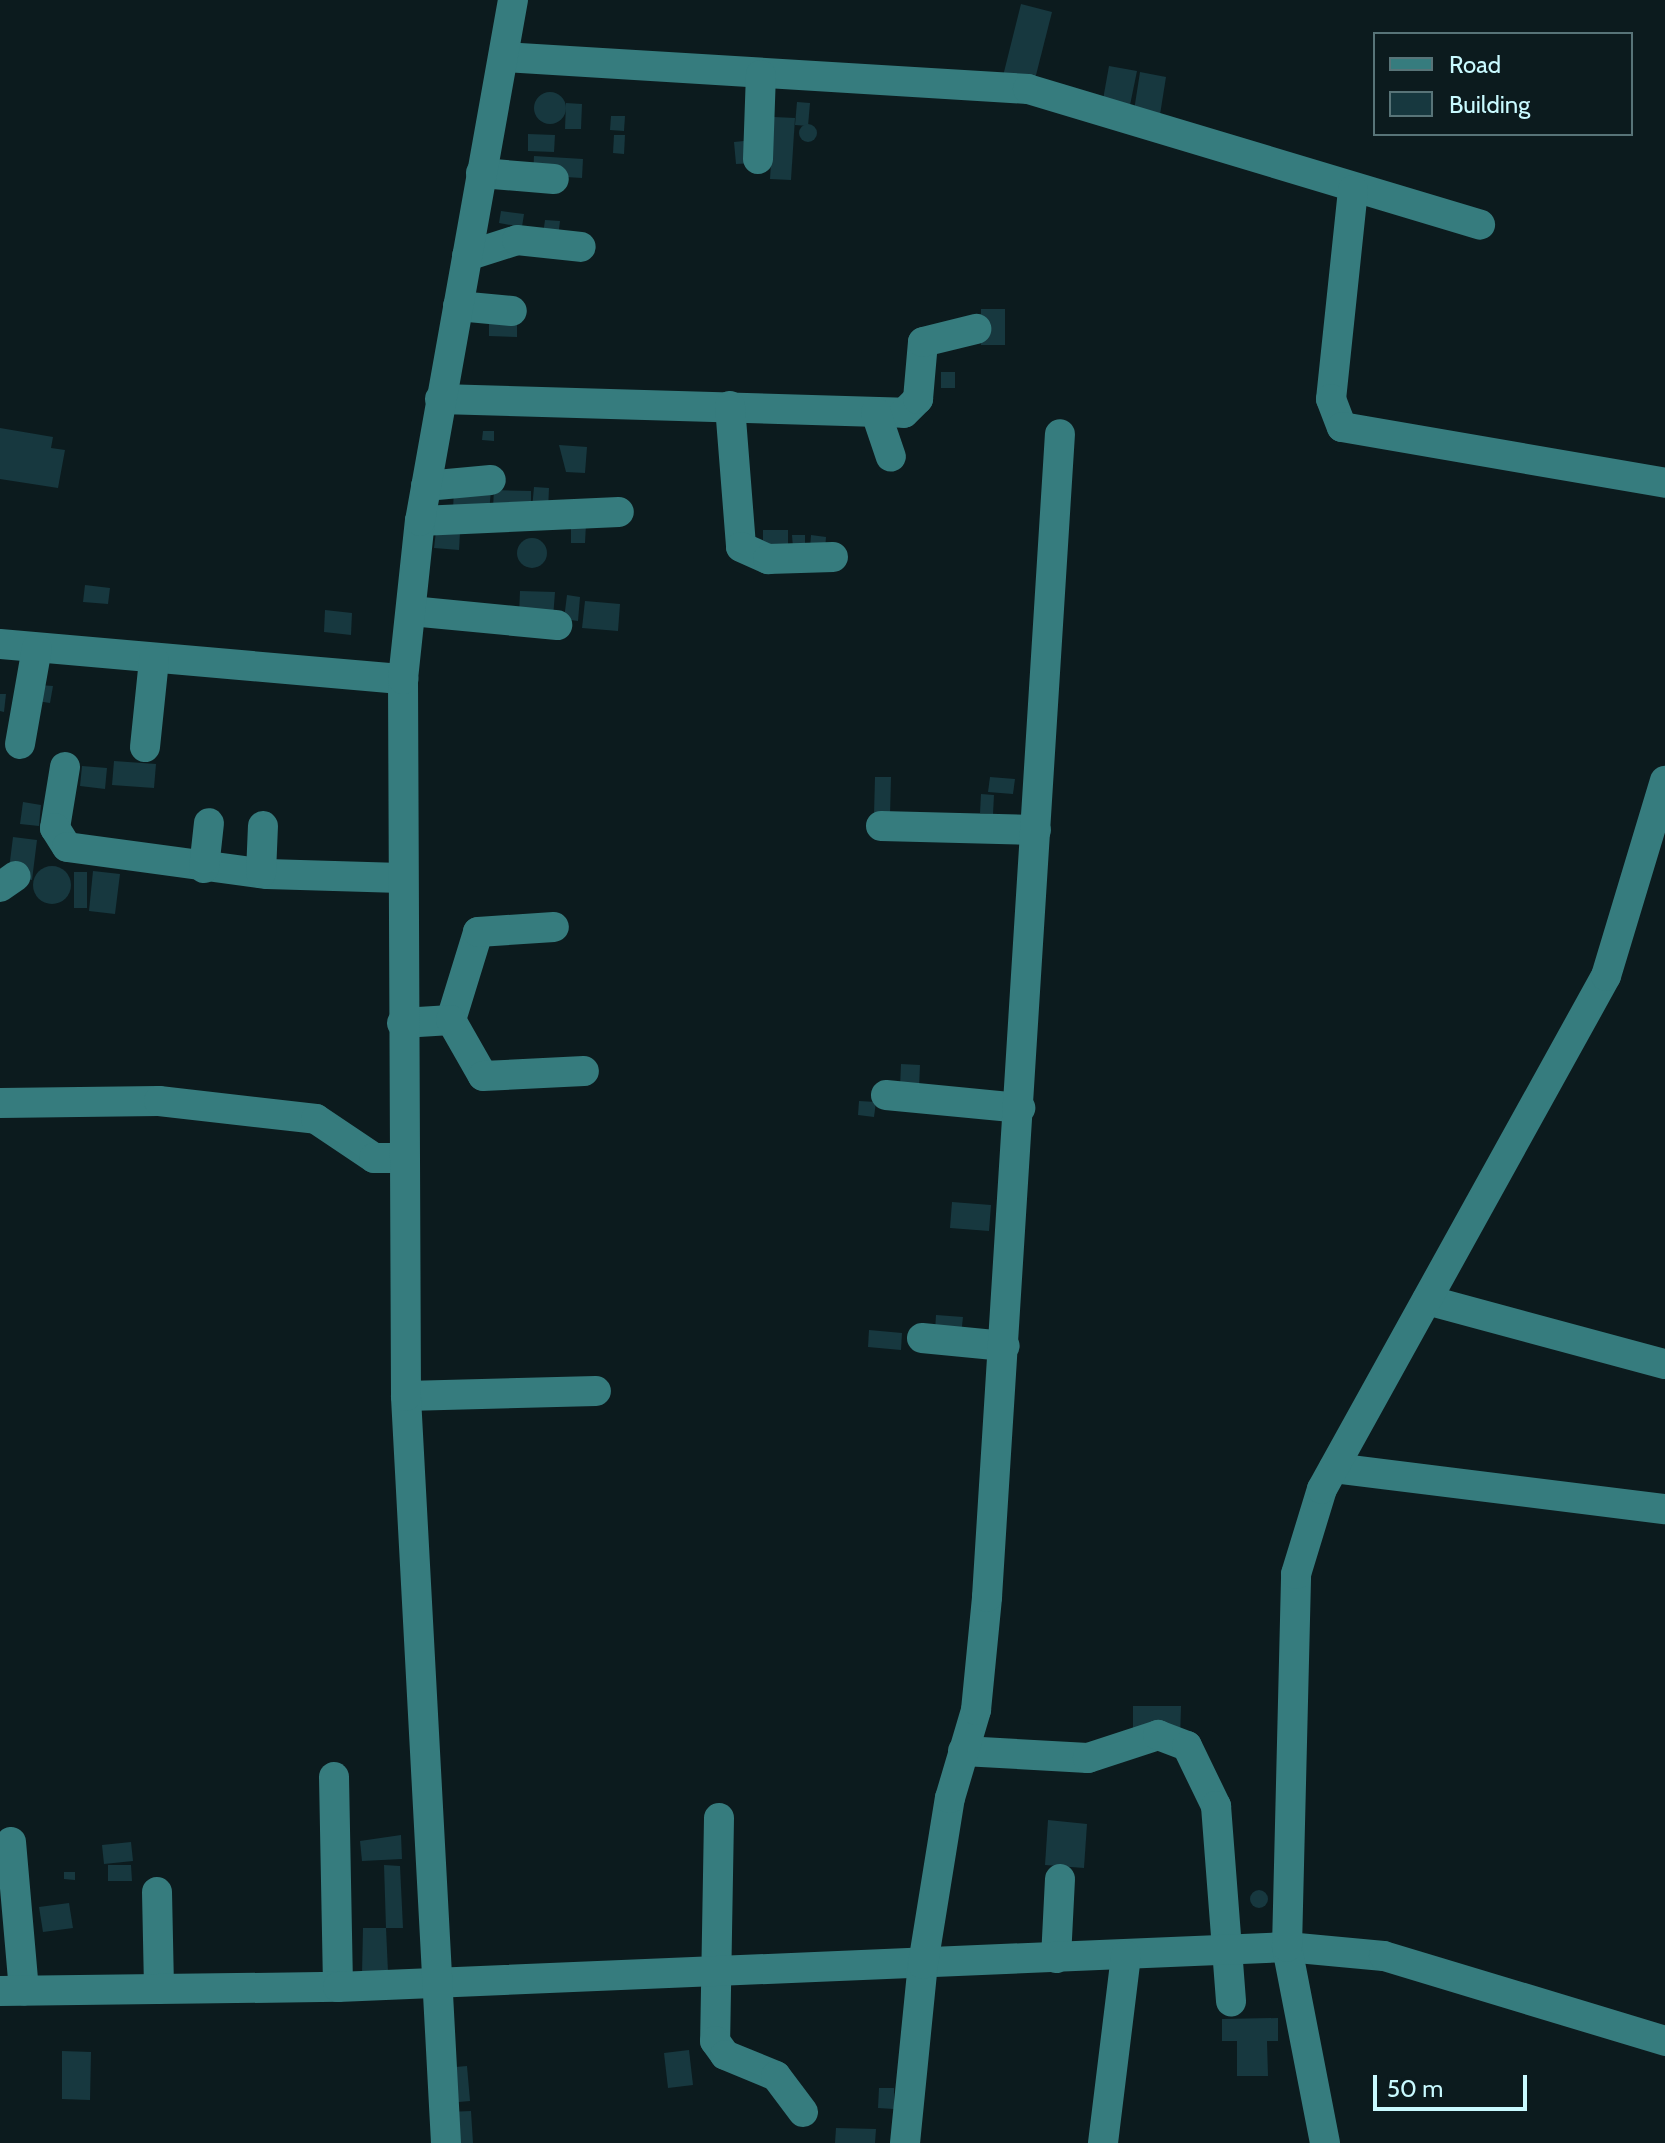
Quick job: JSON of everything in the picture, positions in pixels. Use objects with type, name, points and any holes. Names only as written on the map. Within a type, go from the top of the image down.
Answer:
[{"type":"street","points":[[446,2143],[434,1983],[406,1396],[401,878],[403,679],[420,521],[513,0]]},
{"type":"street","points":[[504,57],[1028,89],[1353,190],[1480,225]]},
{"type":"street","points":[[758,159],[761,75]]},
{"type":"street","points":[[481,173],[554,179]]},
{"type":"street","points":[[1353,190],[1331,399],[1342,427],[1665,483]]},
{"type":"street","points":[[467,256],[517,240],[581,247]]},
{"type":"street","points":[[458,306],[512,311]]},
{"type":"street","points":[[440,399],[876,413],[913,407],[923,342],[976,329]]},
{"type":"street","points":[[730,406],[741,547],[768,559],[833,557]]},
{"type":"street","points":[[876,413],[891,457]]},
{"type":"street","points":[[905,2143],[923,1964],[963,1751],[976,1710],[1005,1346],[1060,434]]},
{"type":"street","points":[[426,486],[491,480]]},
{"type":"street","points":[[420,521],[619,512]]},
{"type":"street","points":[[411,611],[557,625]]},
{"type":"street","points":[[0,644],[154,660],[403,679]]},
{"type":"street","points":[[20,744],[37,648]]},
{"type":"street","points":[[145,747],[154,660]]},
{"type":"street","points":[[65,767],[58,842],[204,868],[401,878]]},
{"type":"street","points":[[1325,2143],[1287,1947],[1293,1592],[1334,1468],[1606,976],[1665,781]]},
{"type":"street","points":[[204,868],[209,823]]},
{"type":"street","points":[[261,873],[263,826]]},
{"type":"street","points":[[881,826],[1036,830]]},
{"type":"street","points":[[554,927],[478,932],[451,1020],[483,1076],[584,1071]]},
{"type":"street","points":[[402,1023],[451,1020]]},
{"type":"street","points":[[886,1095],[1020,1108]]},
{"type":"street","points":[[0,1103],[159,1101],[316,1119],[374,1158],[404,1158]]},
{"type":"street","points":[[1427,1300],[1665,1364]]},
{"type":"street","points":[[922,1338],[1005,1346]]},
{"type":"street","points":[[406,1396],[596,1391]]},
{"type":"street","points":[[1334,1468],[1665,1509]]},
{"type":"street","points":[[963,1751],[1088,1758],[1158,1735],[1187,1746],[1216,1806],[1231,2001]]},
{"type":"street","points":[[334,1777],[338,1987]]},
{"type":"street","points":[[719,1818],[713,1974],[715,2041],[725,2055],[776,2076],[803,2112]]},
{"type":"street","points":[[11,1842],[12,1991],[338,1987],[713,1974],[1287,1947],[1384,1956],[1665,2041]]},
{"type":"street","points":[[1056,1958],[1060,1879]]},
{"type":"street","points":[[157,1892],[159,1989]]},
{"type":"street","points":[[1103,2143],[1126,1955]]},
{"type":"building","points":[[1021,4],[1052,12],[1034,83],[1003,76]]},
{"type":"building","points":[[1109,66],[1137,71],[1129,110],[1102,105]]},
{"type":"building","points":[[1140,72],[1166,77],[1159,121],[1133,117]]},
{"type":"building","points":[[550,92],[562,96],[566,108],[562,120],[550,124],[538,120],[534,108],[538,96]]},
{"type":"building","points":[[797,102],[810,103],[808,126],[795,125]]},
{"type":"building","points":[[566,103],[582,104],[581,129],[565,129]]},
{"type":"building","points":[[611,116],[625,116],[624,131],[610,130]]},
{"type":"building","points":[[774,117],[795,118],[791,180],[770,179]]},
{"type":"building","points":[[808,124],[817,133],[808,142],[799,133]]},
{"type":"building","points":[[528,134],[555,135],[554,152],[528,151]]},
{"type":"building","points":[[614,135],[625,135],[624,154],[613,153]]},
{"type":"building","points":[[754,140],[755,163],[736,164],[734,142]]},
{"type":"building","points":[[534,156],[583,159],[582,178],[533,175]]},
{"type":"building","points":[[501,211],[524,214],[522,227],[499,223]]},
{"type":"building","points":[[545,220],[560,221],[558,237],[543,235]]},
{"type":"building","points":[[981,309],[1005,309],[1005,345],[981,345]]},
{"type":"building","points":[[489,313],[517,313],[517,337],[489,336]]},
{"type":"building","points":[[941,372],[955,372],[955,388],[941,388]]},
{"type":"building","points":[[0,428],[53,437],[51,448],[65,450],[58,488],[0,479]]},
{"type":"building","points":[[483,431],[494,431],[494,441],[482,440]]},
{"type":"building","points":[[559,445],[587,447],[585,473],[566,472]]},
{"type":"building","points":[[454,486],[491,489],[489,514],[453,512]]},
{"type":"building","points":[[534,487],[549,488],[548,511],[532,509]]},
{"type":"building","points":[[494,490],[531,491],[531,508],[493,507]]},
{"type":"building","points":[[571,523],[586,524],[585,543],[571,543]]},
{"type":"building","points":[[763,530],[788,530],[788,550],[763,550]]},
{"type":"building","points":[[436,531],[460,533],[459,550],[434,548]]},
{"type":"building","points":[[792,535],[805,535],[805,548],[793,548]]},
{"type":"building","points":[[811,535],[826,537],[825,550],[810,548]]},
{"type":"building","points":[[532,538],[543,542],[547,553],[543,564],[532,568],[521,564],[517,553],[521,542]]},
{"type":"building","points":[[85,585],[110,588],[108,604],[83,602]]},
{"type":"building","points":[[520,591],[555,592],[553,618],[519,616]]},
{"type":"building","points":[[567,595],[580,597],[578,621],[564,619]]},
{"type":"building","points":[[585,601],[620,604],[618,631],[582,628]]},
{"type":"building","points":[[325,610],[352,613],[351,635],[324,632]]},
{"type":"building","points":[[39,685],[53,686],[50,703],[37,701]]},
{"type":"building","points":[[0,694],[6,694],[4,712],[0,711]]},
{"type":"building","points":[[114,761],[156,764],[154,788],[112,785]]},
{"type":"building","points":[[82,766],[107,768],[105,789],[80,786]]},
{"type":"building","points":[[875,777],[891,777],[890,815],[874,815]]},
{"type":"building","points":[[990,777],[1015,779],[1013,794],[988,792]]},
{"type":"building","points":[[981,794],[994,795],[993,814],[980,813]]},
{"type":"building","points":[[23,802],[41,805],[39,826],[20,824]]},
{"type":"building","points":[[13,837],[37,840],[32,880],[8,877]]},
{"type":"building","points":[[52,866],[66,871],[71,885],[66,899],[52,904],[38,899],[33,885],[38,871]]},
{"type":"building","points":[[93,871],[120,874],[115,914],[89,911]]},
{"type":"building","points":[[74,872],[87,872],[87,908],[74,908]]},
{"type":"building","points":[[901,1064],[920,1065],[919,1089],[900,1088]]},
{"type":"building","points":[[859,1101],[876,1102],[874,1117],[858,1115]]},
{"type":"building","points":[[952,1202],[991,1205],[989,1231],[950,1228]]},
{"type":"building","points":[[936,1315],[963,1317],[961,1335],[935,1332]]},
{"type":"building","points":[[869,1330],[902,1333],[901,1350],[868,1347]]},
{"type":"building","points":[[1133,1706],[1181,1706],[1180,1740],[1133,1740]]},
{"type":"building","points":[[1048,1820],[1087,1824],[1084,1868],[1045,1865]]},
{"type":"building","points":[[401,1835],[402,1859],[362,1861],[360,1841]]},
{"type":"building","points":[[131,1842],[133,1861],[104,1864],[102,1845]]},
{"type":"building","points":[[108,1865],[131,1865],[132,1881],[108,1881]]},
{"type":"building","points":[[384,1865],[400,1866],[403,1928],[386,1928]]},
{"type":"building","points":[[64,1872],[75,1872],[75,1880],[64,1879]]},
{"type":"building","points":[[1259,1890],[1268,1899],[1259,1908],[1250,1899]]},
{"type":"building","points":[[69,1903],[73,1928],[43,1932],[39,1907]]},
{"type":"building","points":[[363,1928],[386,1928],[388,1972],[362,1975]]},
{"type":"building","points":[[1278,2018],[1278,2041],[1267,2041],[1268,2076],[1237,2076],[1237,2041],[1222,2041],[1222,2019]]},
{"type":"building","points":[[689,2050],[693,2085],[668,2088],[664,2053]]},
{"type":"building","points":[[62,2051],[91,2052],[90,2100],[62,2099]]},
{"type":"building","points":[[467,2066],[470,2101],[447,2103],[444,2068]]},
{"type":"building","points":[[879,2088],[894,2088],[894,2109],[878,2108]]},
{"type":"building","points":[[471,2111],[473,2143],[448,2143],[447,2112]]},
{"type":"building","points":[[836,2128],[876,2129],[875,2143],[835,2143]]}]
